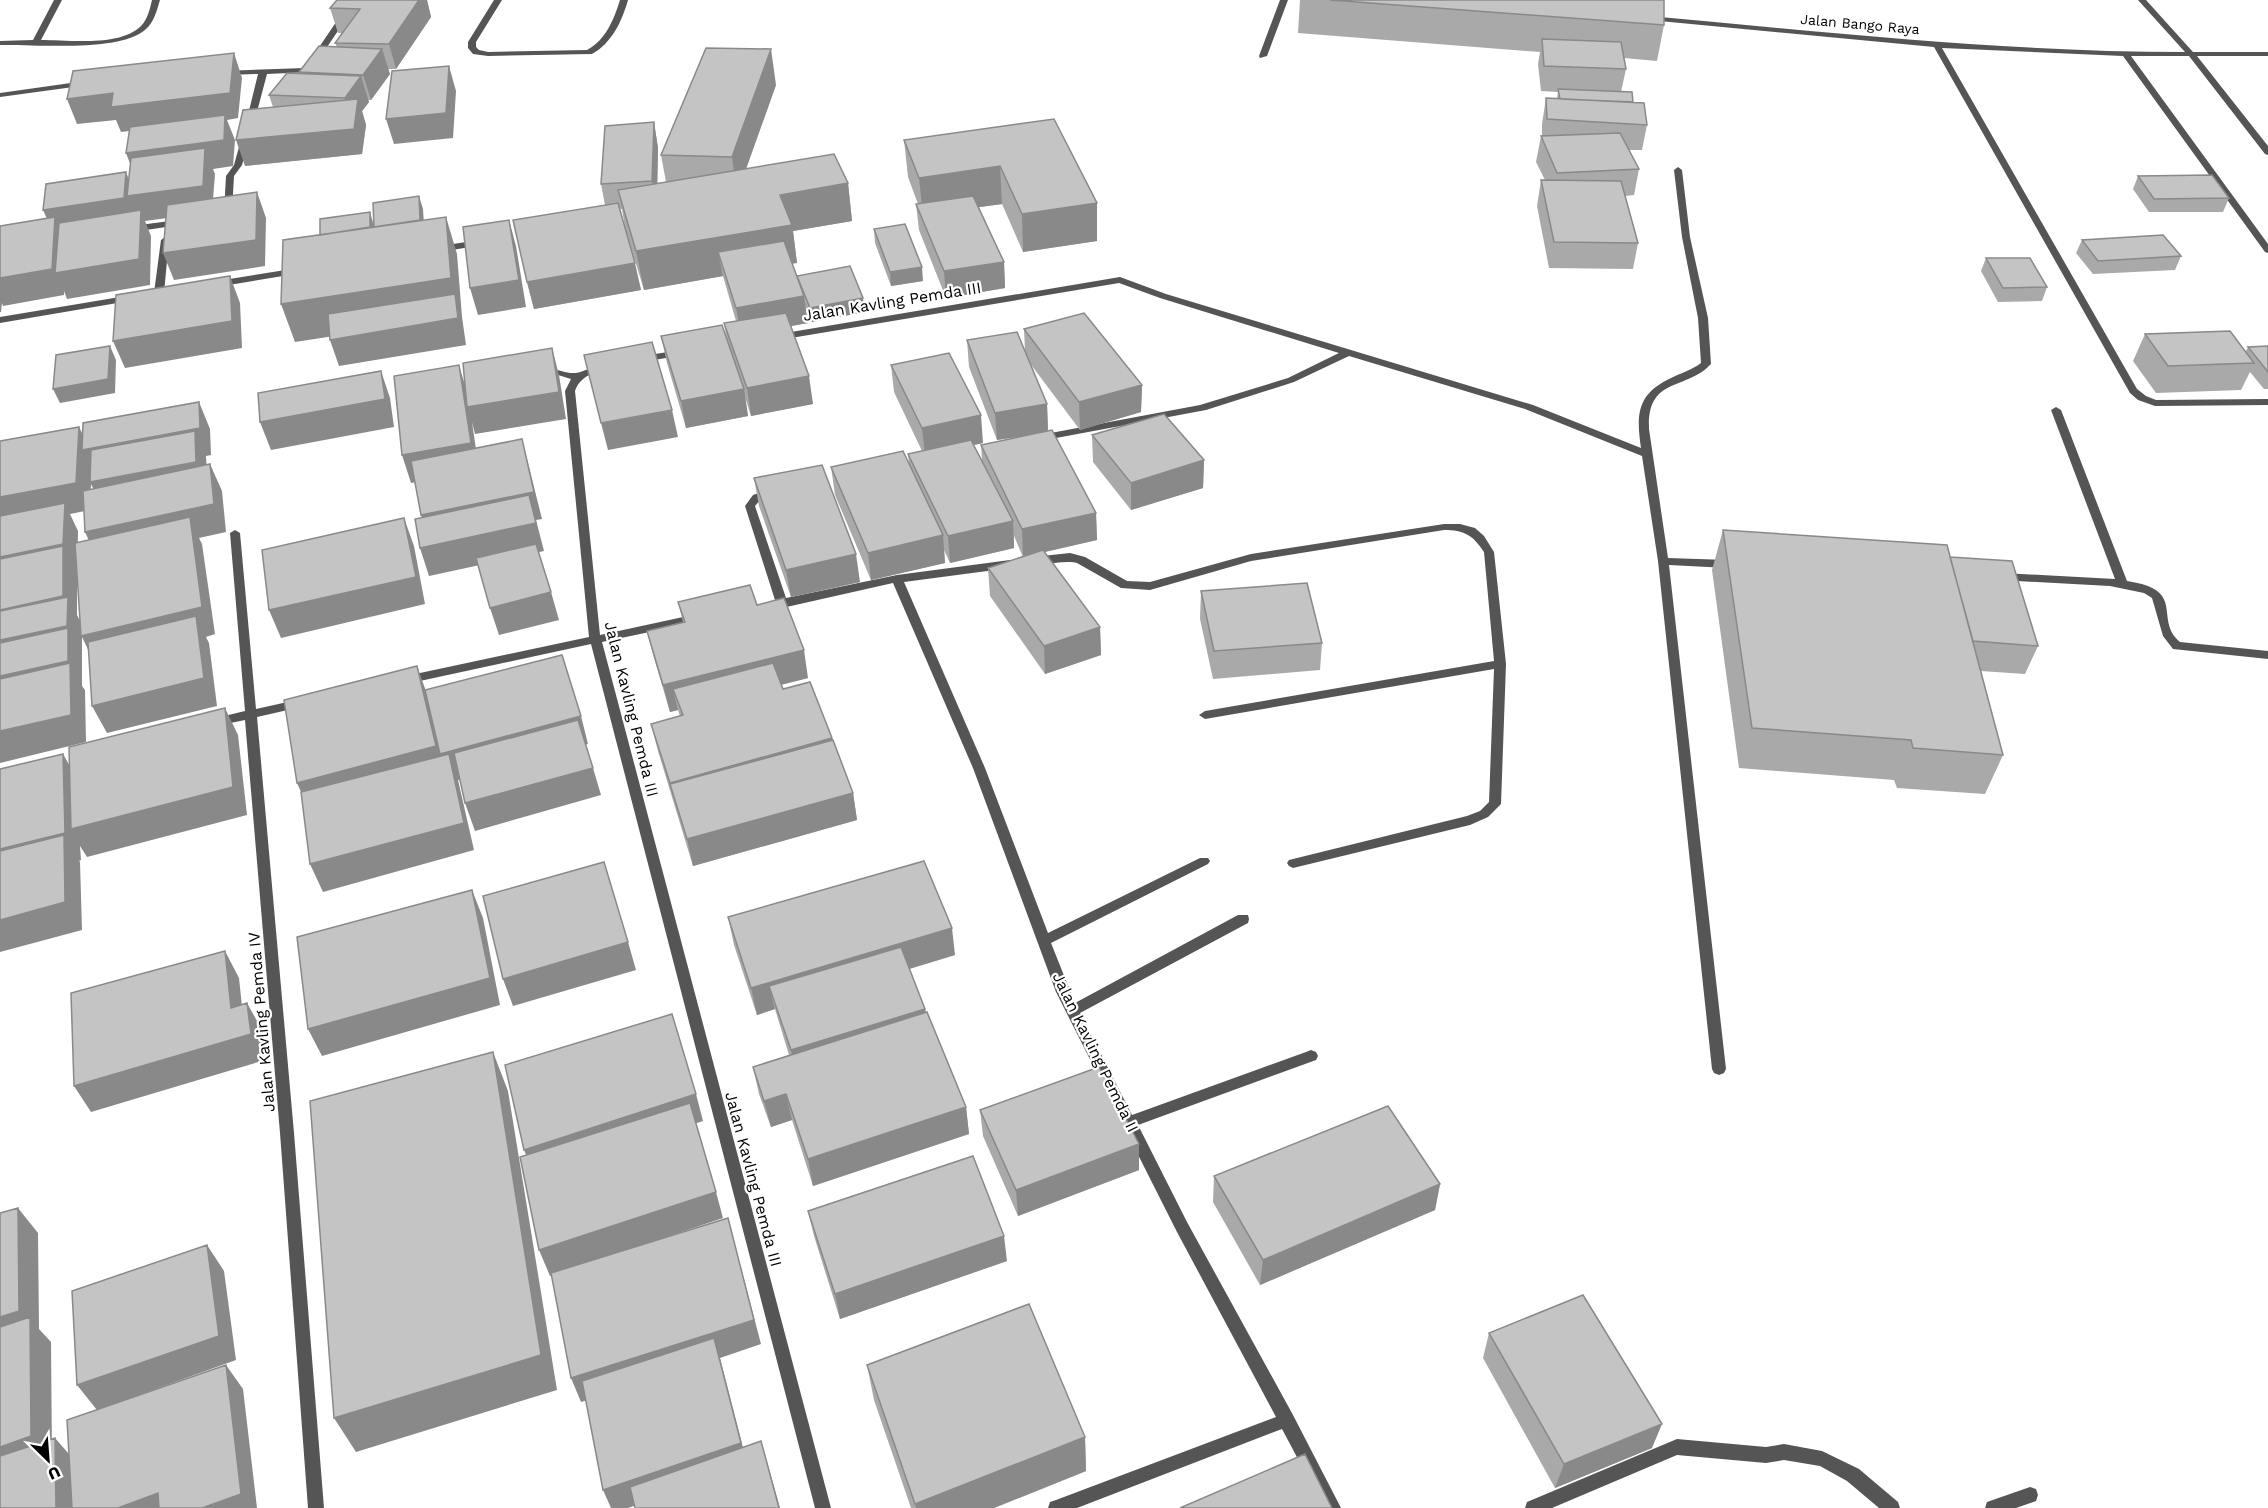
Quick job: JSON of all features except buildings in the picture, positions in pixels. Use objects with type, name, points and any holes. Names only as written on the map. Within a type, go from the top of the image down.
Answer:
[{"type":"street","points":[[36,42],[58,0]]},
{"type":"street","points":[[0,43],[100,42],[130,36],[147,23],[156,0]]},
{"type":"street","points":[[220,73],[297,72],[311,67],[355,0]]},
{"type":"street","points":[[498,0],[472,42],[472,48],[476,52],[500,54],[589,52],[598,49],[605,41],[624,0]]},
{"type":"street","points":[[1263,56],[1284,0]]},
{"type":"street","points":[[2142,0],[2191,54],[2268,152]]},
{"type":"street","points":[[1642,9],[1646,17]]},
{"type":"street","name":"Jalan Bango Raya","points":[[1634,16],[1937,45],[2125,54],[2268,54]]},
{"type":"street","points":[[1937,45],[2133,391],[2142,398],[2156,403],[2268,402]]},
{"type":"street","points":[[2125,54],[2268,250]]},
{"type":"street","points":[[217,214],[228,212],[230,176],[238,165],[263,72]]},
{"type":"street","points":[[0,95],[98,81]]},
{"type":"street","points":[[1678,170],[1686,237],[1703,318],[1706,364],[1666,384],[1647,403],[1642,416],[1663,561],[1719,1069]]},
{"type":"street","points":[[126,230],[172,223],[167,226],[159,293]]},
{"type":"street","points":[[429,251],[486,241]]},
{"type":"street","points":[[206,286],[311,269]]},
{"type":"street","name":"Jalan Kavling Pemda III","points":[[769,338],[1120,280],[1163,296],[1348,353]]},
{"type":"street","points":[[0,320],[171,291]]},
{"type":"street","points":[[536,375],[558,372],[577,377],[620,362],[690,351]]},
{"type":"street","points":[[1029,440],[1202,408],[1282,383],[1348,353],[1529,407],[1647,454]]},
{"type":"street","name":"Jalan Kavling Pemda III","points":[[577,377],[571,382],[570,392],[595,639],[823,1508]]},
{"type":"street","points":[[2056,411],[2122,583]]},
{"type":"street","points":[[780,490],[757,497],[750,506],[782,604]]},
{"type":"street","points":[[762,606],[782,604],[897,579],[1070,557],[1081,560],[1125,585],[1150,586],[1251,558],[1444,527],[1467,527],[1474,531],[1489,552],[1500,664],[1494,804],[1470,820],[1293,863]]},
{"type":"street","name":"Jalan Kavling Pemda IV","points":[[235,533],[316,1508]]},
{"type":"street","points":[[1663,561],[1745,565]]},
{"type":"street","points":[[1992,577],[2122,583],[2146,587],[2157,595],[2169,638],[2177,646],[2268,655]]},
{"type":"street","name":"Jalan Kavling Pemda II","points":[[897,579],[979,768],[1072,1011],[1188,1237],[1333,1508]]},
{"type":"street","points":[[389,684],[708,616]]},
{"type":"street","points":[[1205,715],[1500,664]]},
{"type":"street","points":[[206,724],[309,701]]},
{"type":"street","points":[[1044,941],[1204,861]]},
{"type":"street","points":[[1072,1011],[1243,919]]},
{"type":"street","points":[[1130,1122],[1311,1056]]},
{"type":"street","points":[[1056,1508],[1287,1419]]},
{"type":"street","points":[[1533,1508],[1677,1447],[1766,1455],[1784,1452],[1822,1459],[1853,1475],[1892,1508]]},
{"type":"street","points":[[1993,1508],[2030,1495]]}]
